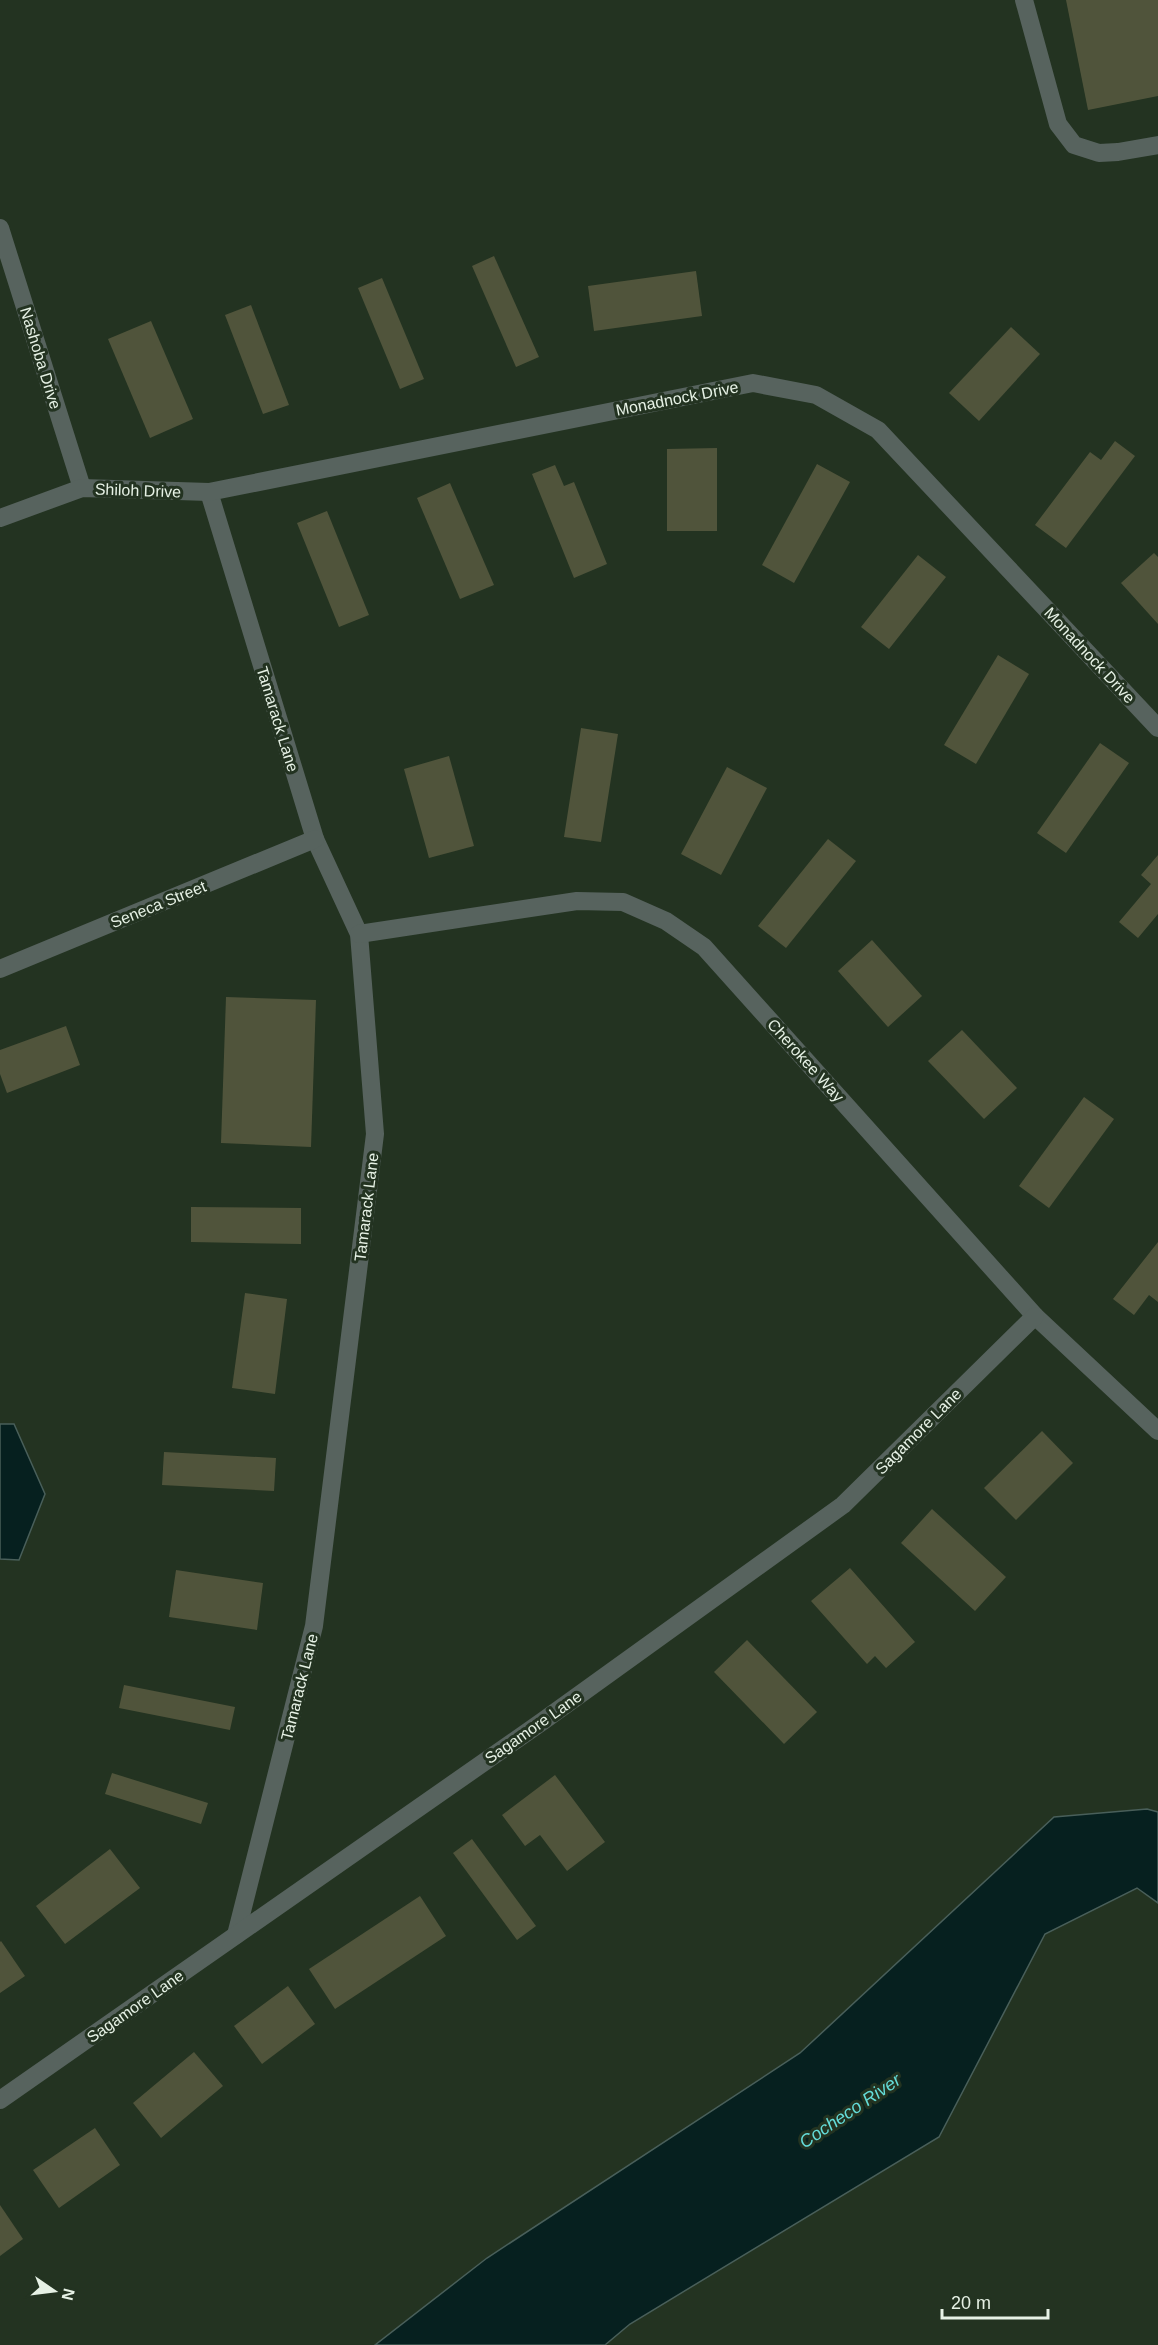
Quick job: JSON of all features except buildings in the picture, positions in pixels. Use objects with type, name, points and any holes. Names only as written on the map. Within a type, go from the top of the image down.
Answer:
[{"type":"street","points":[[1024,0],[1058,124],[1074,145],[1099,153],[1158,145]]},
{"type":"street","name":"Nashoba Drive","points":[[0,228],[82,488]]},
{"type":"street","name":"Monadnock Drive","points":[[209,492],[753,383],[816,395],[878,430],[1158,728]]},
{"type":"street","name":"Shiloh Drive","points":[[0,518],[82,488],[209,492]]},
{"type":"street","name":"Tamarack Lane","points":[[209,492],[315,839],[359,934],[375,1134],[315,1626],[236,1935]]},
{"type":"street","name":"Seneca Street","points":[[0,969],[315,839]]},
{"type":"street","name":"Cherokee Way","points":[[359,934],[577,901],[623,902],[666,921],[704,946],[1035,1316],[1158,1431]]},
{"type":"street","name":"Sagamore Lane","points":[[0,2100],[543,1721],[843,1505],[1035,1316]]},
{"type":"water","points":[[0,1424],[14,1424],[45,1494],[19,1560],[0,1559]]},
{"type":"water","name":"Cocheco River","points":[[1147,1809],[1158,1812],[1158,1903],[1137,1888],[1045,1934],[939,2137],[630,2324],[605,2345],[375,2345],[487,2258],[800,2053],[1054,1817]]}]
